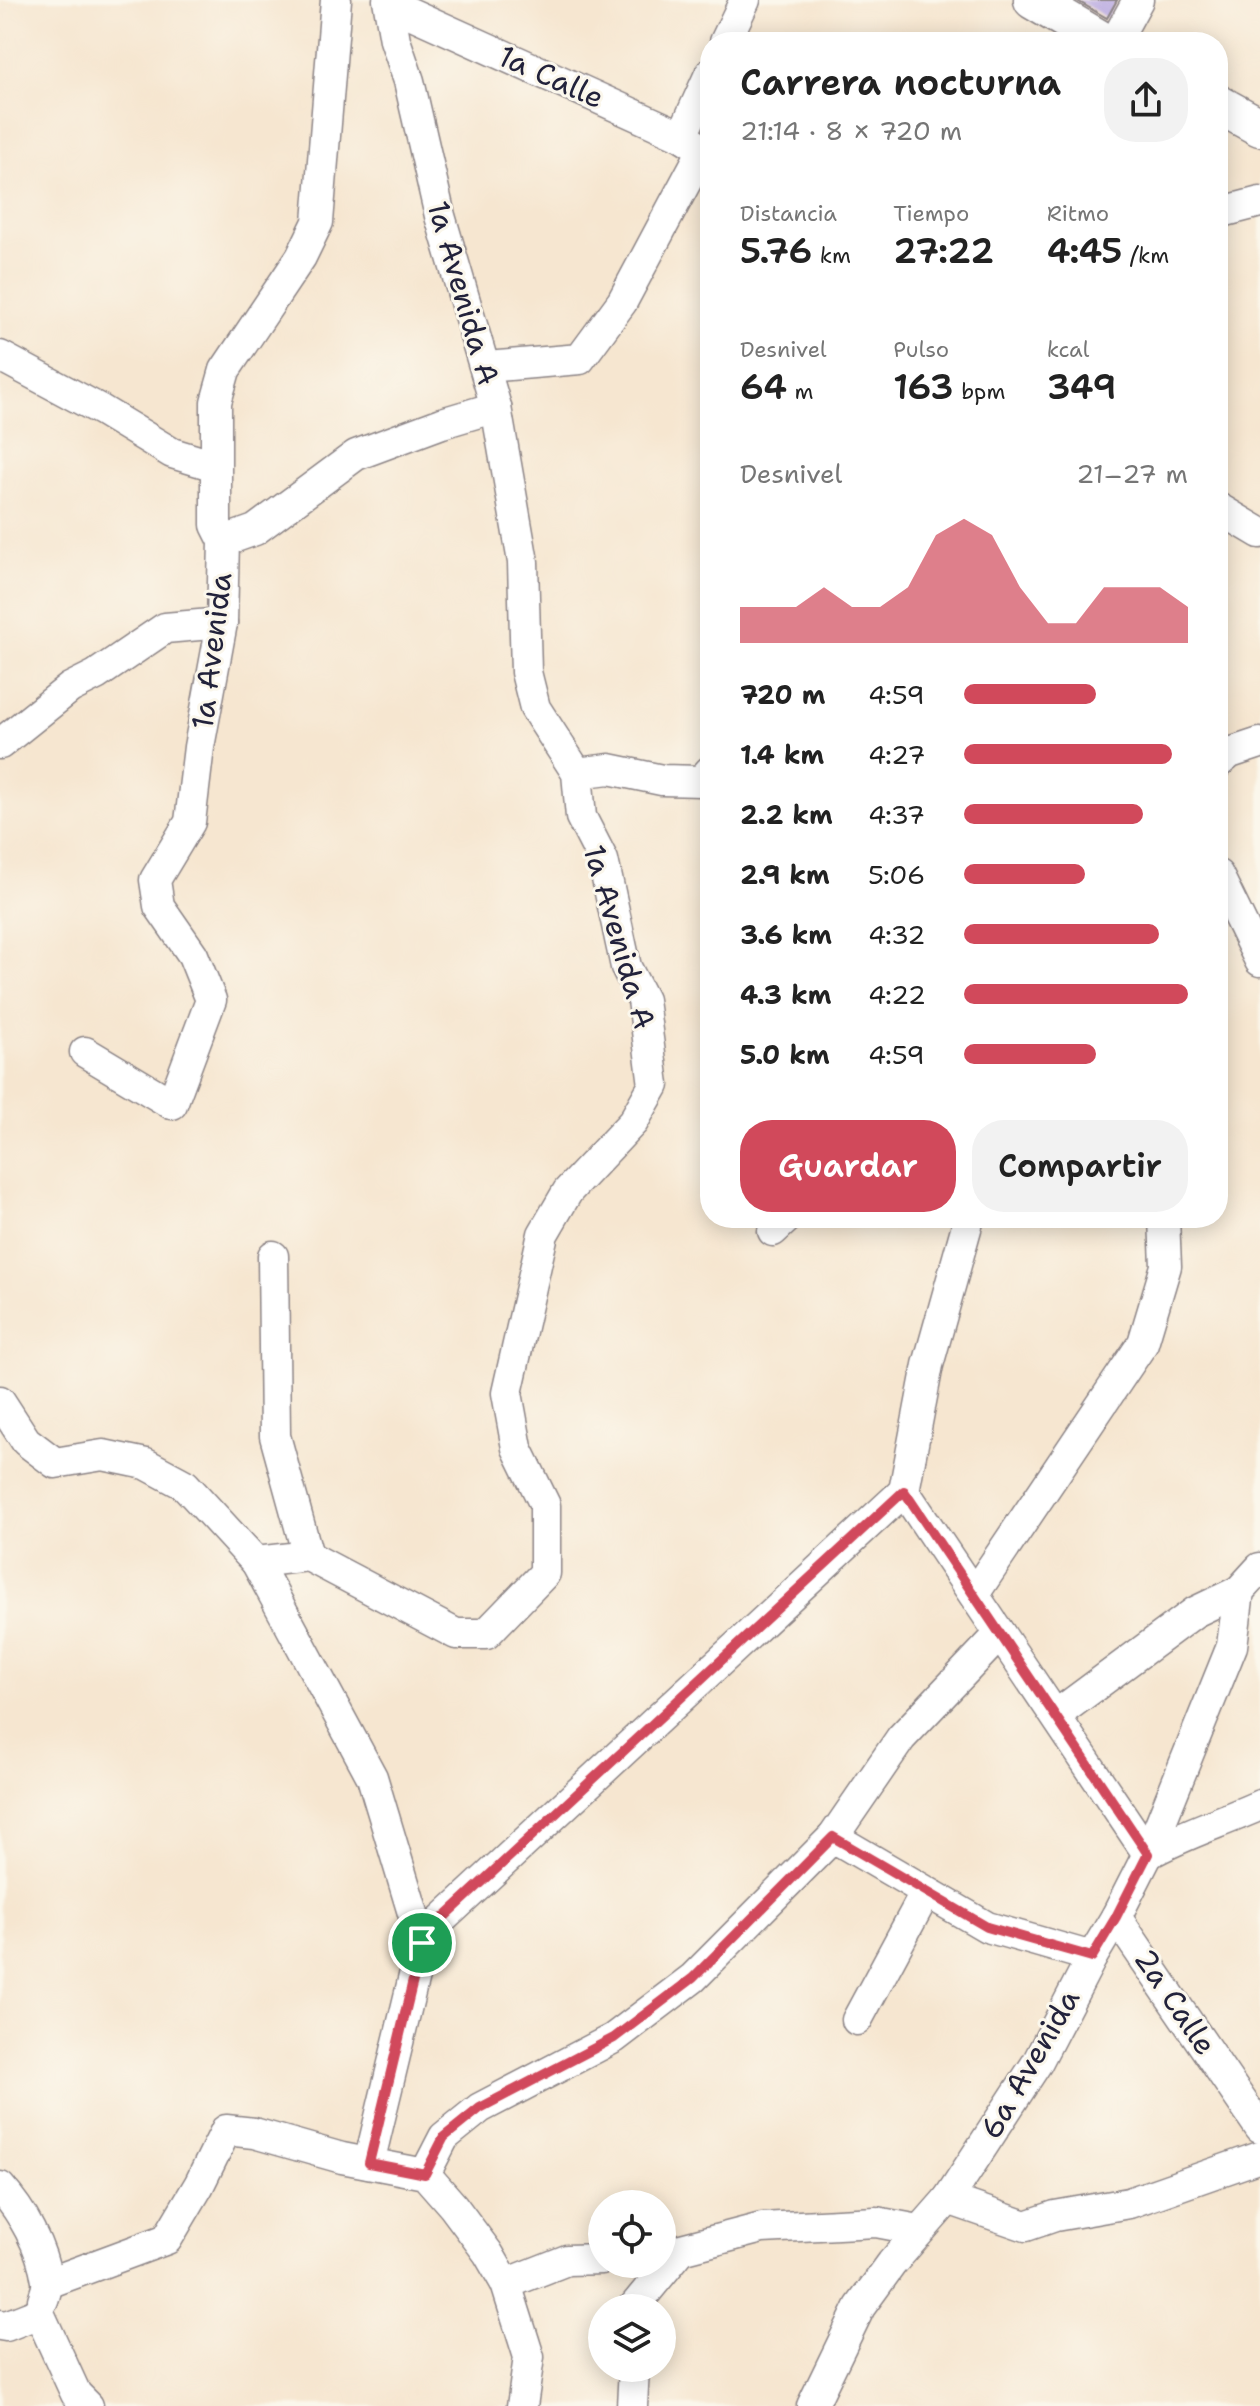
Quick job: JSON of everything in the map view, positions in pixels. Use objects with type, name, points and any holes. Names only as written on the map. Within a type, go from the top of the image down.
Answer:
[{"type":"main road","points":[[1033,0],[1087,32]]},
{"type":"main road","points":[[1228,109],[1260,127]]},
{"type":"street","name":"1a Avenida","points":[[85,1052],[172,1104],[211,1000],[193,955],[159,906],[155,880],[190,822],[199,747],[222,623],[224,541],[216,525],[216,402],[225,370],[301,257],[318,222],[336,0]]},
{"type":"street","points":[[730,32],[745,0]]},
{"type":"street","points":[[1120,32],[1138,0]]},
{"type":"street","name":"1a Calle","points":[[389,2],[699,146]]},
{"type":"street","name":"1a Avenida A","points":[[308,1556],[456,1634],[486,1634],[545,1573],[545,1505],[517,1448],[507,1393],[543,1234],[568,1191],[633,1122],[654,1085],[643,1000],[626,967],[603,860],[581,817],[577,773],[535,708],[526,672],[523,562],[496,407],[440,216],[409,81],[395,40],[389,2]]},
{"type":"street","points":[[486,367],[580,359],[622,302],[699,146]]},
{"type":"street","points":[[1228,210],[1260,202]]},
{"type":"street","points":[[0,356],[101,410],[172,453],[215,466]]},
{"type":"street","points":[[224,541],[255,530],[356,455],[496,407]]},
{"type":"street","points":[[1228,514],[1260,533]]},
{"type":"street","points":[[0,744],[70,688],[96,675],[165,628],[222,623]]},
{"type":"street","points":[[1228,755],[1260,743]]},
{"type":"street","points":[[577,773],[609,769],[662,780],[700,781]]},
{"type":"street","points":[[1228,895],[1260,961]]},
{"type":"street","points":[[369,2163],[422,1943],[453,1909],[904,1491],[928,1365],[966,1228]]},
{"type":"street","points":[[974,1594],[1143,1343],[1166,1266],[1164,1228]]},
{"type":"street","points":[[256,1562],[308,1556],[275,1436],[273,1256]]},
{"type":"street","points":[[0,1401],[26,1441],[55,1463],[103,1455],[146,1464],[185,1485],[256,1562],[372,1777],[422,1943]]},
{"type":"street","points":[[904,1491],[1148,1854],[1260,1805]]},
{"type":"street","points":[[1056,1715],[1195,1612],[1239,1591],[1260,1568]]},
{"type":"street","name":"6a Avenida","points":[[812,2406],[860,2307],[919,2230],[948,2199],[1037,2063],[1116,1917],[1148,1854],[1232,1646],[1239,1591]]},
{"type":"street","points":[[425,2174],[444,2137],[480,2108],[614,2038],[693,1978],[833,1837],[901,1738],[1000,1634]]},
{"type":"street","points":[[833,1837],[987,1927],[1092,1957]]},
{"type":"street","points":[[857,2020],[926,1892]]},
{"type":"street","name":"2a Calle","points":[[1116,1917],[1260,2128]]},
{"type":"street","points":[[48,2283],[167,2239],[199,2185],[226,2130],[254,2133],[425,2174],[488,2253],[506,2284],[529,2357],[522,2406]]},
{"type":"street","points":[[948,2199],[1026,2226],[1055,2216],[1129,2203],[1260,2157]]},
{"type":"street","points":[[0,2187],[23,2217],[48,2283],[39,2313],[76,2394],[88,2406]]},
{"type":"street","points":[[676,2251],[762,2228],[876,2222],[919,2230]]},
{"type":"street","points":[[506,2284],[567,2260],[588,2259]]},
{"type":"street","points":[[0,2325],[6,2326],[39,2313]]},
{"type":"street","points":[[632,2406],[633,2382]]},
{"type":"building","points":[[1076,0],[1117,0],[1107,18]]},
{"type":"route","points":[[904,1491],[1148,1854],[1092,1957],[987,1927],[833,1837],[693,1978],[614,2038],[480,2108],[444,2137],[425,2174],[369,2163],[422,1943],[441,1920],[904,1491]]}]
